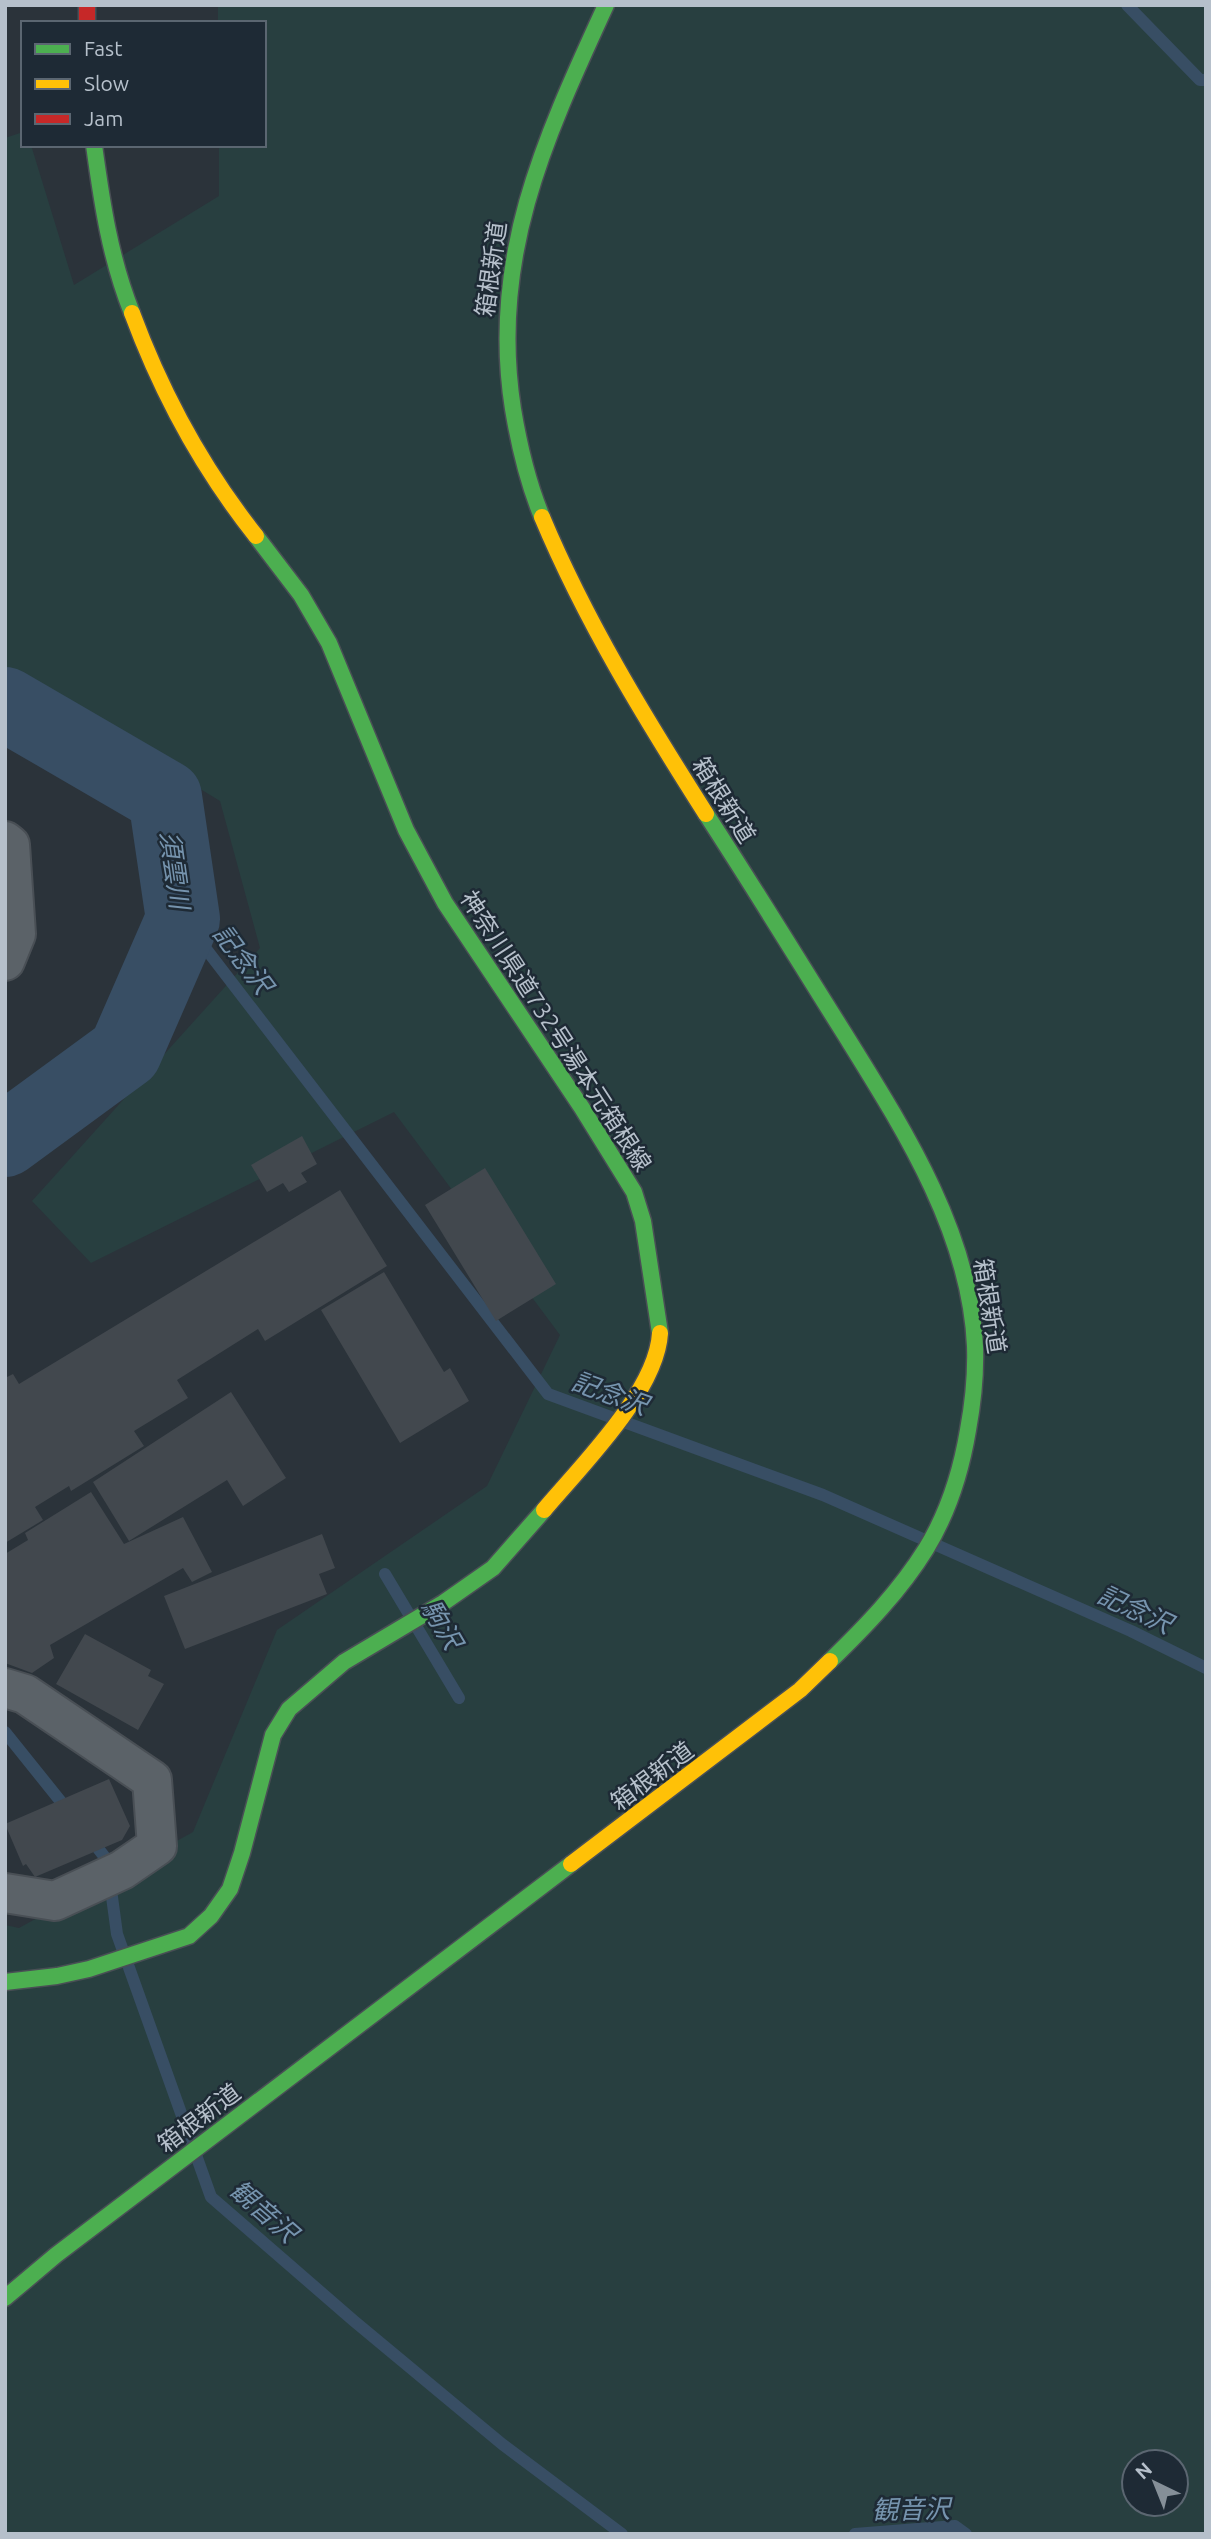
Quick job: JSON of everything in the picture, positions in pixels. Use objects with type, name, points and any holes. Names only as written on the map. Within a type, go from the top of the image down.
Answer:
[{"type":"main road","name":"箱根新道","points":[[5,2298],[56,2255],[800,1690],[856,1635],[902,1583],[934,1533],[959,1472],[975,1403],[976,1340],[966,1277],[948,1224],[927,1175],[870,1075],[620,674],[562,564],[541,514],[516,427],[506,360],[507,303],[512,260],[525,202],[546,138],[606,5]]},
{"type":"main road","name":"神奈川県道732号湯本元箱根線","points":[[5,1982],[89,1969],[189,1936],[211,1916],[230,1889],[273,1735],[289,1709],[344,1662],[443,1603],[493,1568],[586,1461],[639,1393],[659,1349],[660,1328],[643,1221],[634,1192],[533,1034],[451,915],[394,804],[342,672],[313,615],[279,564],[252,535],[207,470],[156,378],[117,275],[101,198],[94,147]]},
{"type":"street","points":[[5,841],[10,845],[16,934],[5,961]]},
{"type":"street","points":[[5,1688],[25,1694],[152,1780],[157,1846],[122,1870],[55,1901],[5,1893]]},
{"type":"green space","points":[[218,5],[1206,5],[1206,2534],[5,2534],[5,1925],[19,1928],[193,1832],[277,1630],[487,1486],[560,1335],[394,1112],[91,1263],[32,1201],[260,948],[220,801],[5,670],[5,138],[21,133],[21,147],[32,147],[74,285],[219,196],[219,147],[266,147],[266,21],[218,21]]},
{"type":"building","points":[[302,1136],[317,1164],[301,1173],[307,1182],[289,1192],[283,1183],[267,1192],[251,1165]]},
{"type":"building","points":[[485,1168],[556,1284],[496,1321],[425,1205]]},
{"type":"building","points":[[340,1190],[387,1266],[265,1341],[258,1329],[177,1380],[188,1398],[134,1431],[144,1446],[71,1491],[69,1486],[35,1507],[43,1520],[5,1543],[5,1378],[13,1374],[19,1384]]},
{"type":"building","points":[[384,1272],[444,1372],[450,1368],[469,1401],[400,1443],[321,1310]]},
{"type":"building","points":[[231,1392],[286,1478],[243,1506],[227,1480],[129,1541],[93,1482]]},
{"type":"building","points":[[91,1492],[124,1544],[183,1517],[212,1572],[192,1582],[183,1568],[50,1645],[54,1658],[32,1673],[5,1663],[5,1554],[28,1540],[25,1533]]},
{"type":"building","points":[[322,1534],[335,1568],[319,1574],[327,1594],[185,1649],[164,1596]]},
{"type":"building","points":[[85,1634],[151,1670],[148,1676],[164,1684],[138,1730],[56,1684]]},
{"type":"building","points":[[109,1779],[130,1826],[122,1840],[35,1877],[26,1864],[23,1866],[5,1824]]},
{"type":"waterway","points":[[1127,5],[1200,80],[1206,80]]},
{"type":"waterway","name":"須雲川","points":[[5,704],[165,797],[183,919],[125,1052],[5,1140]]},
{"type":"waterway","name":"記念沢","points":[[183,919],[548,1394],[823,1495],[1131,1631],[1206,1668]]},
{"type":"waterway","name":"駒沢","points":[[385,1574],[459,1698]]},
{"type":"waterway","name":"観音沢","points":[[5,1732],[70,1813]]},
{"type":"waterway","name":"観音沢","points":[[90,1838],[107,1860],[117,1934],[211,2197],[502,2444],[622,2534]]},
{"type":"waterway","name":"観音沢","points":[[855,2534],[955,2526],[966,2534]]},
{"type":"traffic: fast","points":[[542,517],[524,464],[513,409],[508,354],[509,301],[516,250],[543,151],[606,5]]},
{"type":"traffic: fast","points":[[94,147],[112,251],[132,313]]},
{"type":"traffic: fast","points":[[256,536],[301,595],[329,643],[406,830],[445,903],[582,1108],[634,1192],[643,1221],[660,1333]]},
{"type":"traffic: fast","points":[[706,814],[889,1106],[910,1144],[947,1222],[961,1262],[970,1304],[975,1346],[973,1399],[962,1461],[953,1492],[934,1535],[905,1579],[869,1622],[830,1661]]},
{"type":"traffic: fast","points":[[5,1982],[89,1969],[189,1936],[211,1916],[230,1889],[273,1735],[289,1709],[344,1662],[443,1603],[493,1568],[544,1510]]},
{"type":"traffic: fast","points":[[5,2298],[56,2255],[571,1864]]},
{"type":"traffic: slow","points":[[132,313],[156,372],[185,429],[218,484],[256,536]]},
{"type":"traffic: slow","points":[[542,517],[597,632],[706,814]]},
{"type":"traffic: slow","points":[[544,1510],[615,1427],[632,1403],[656,1355],[660,1333]]},
{"type":"traffic: slow","points":[[571,1864],[800,1690],[830,1661]]},
{"type":"traffic: jam","points":[[87,5],[87,21]]}]
